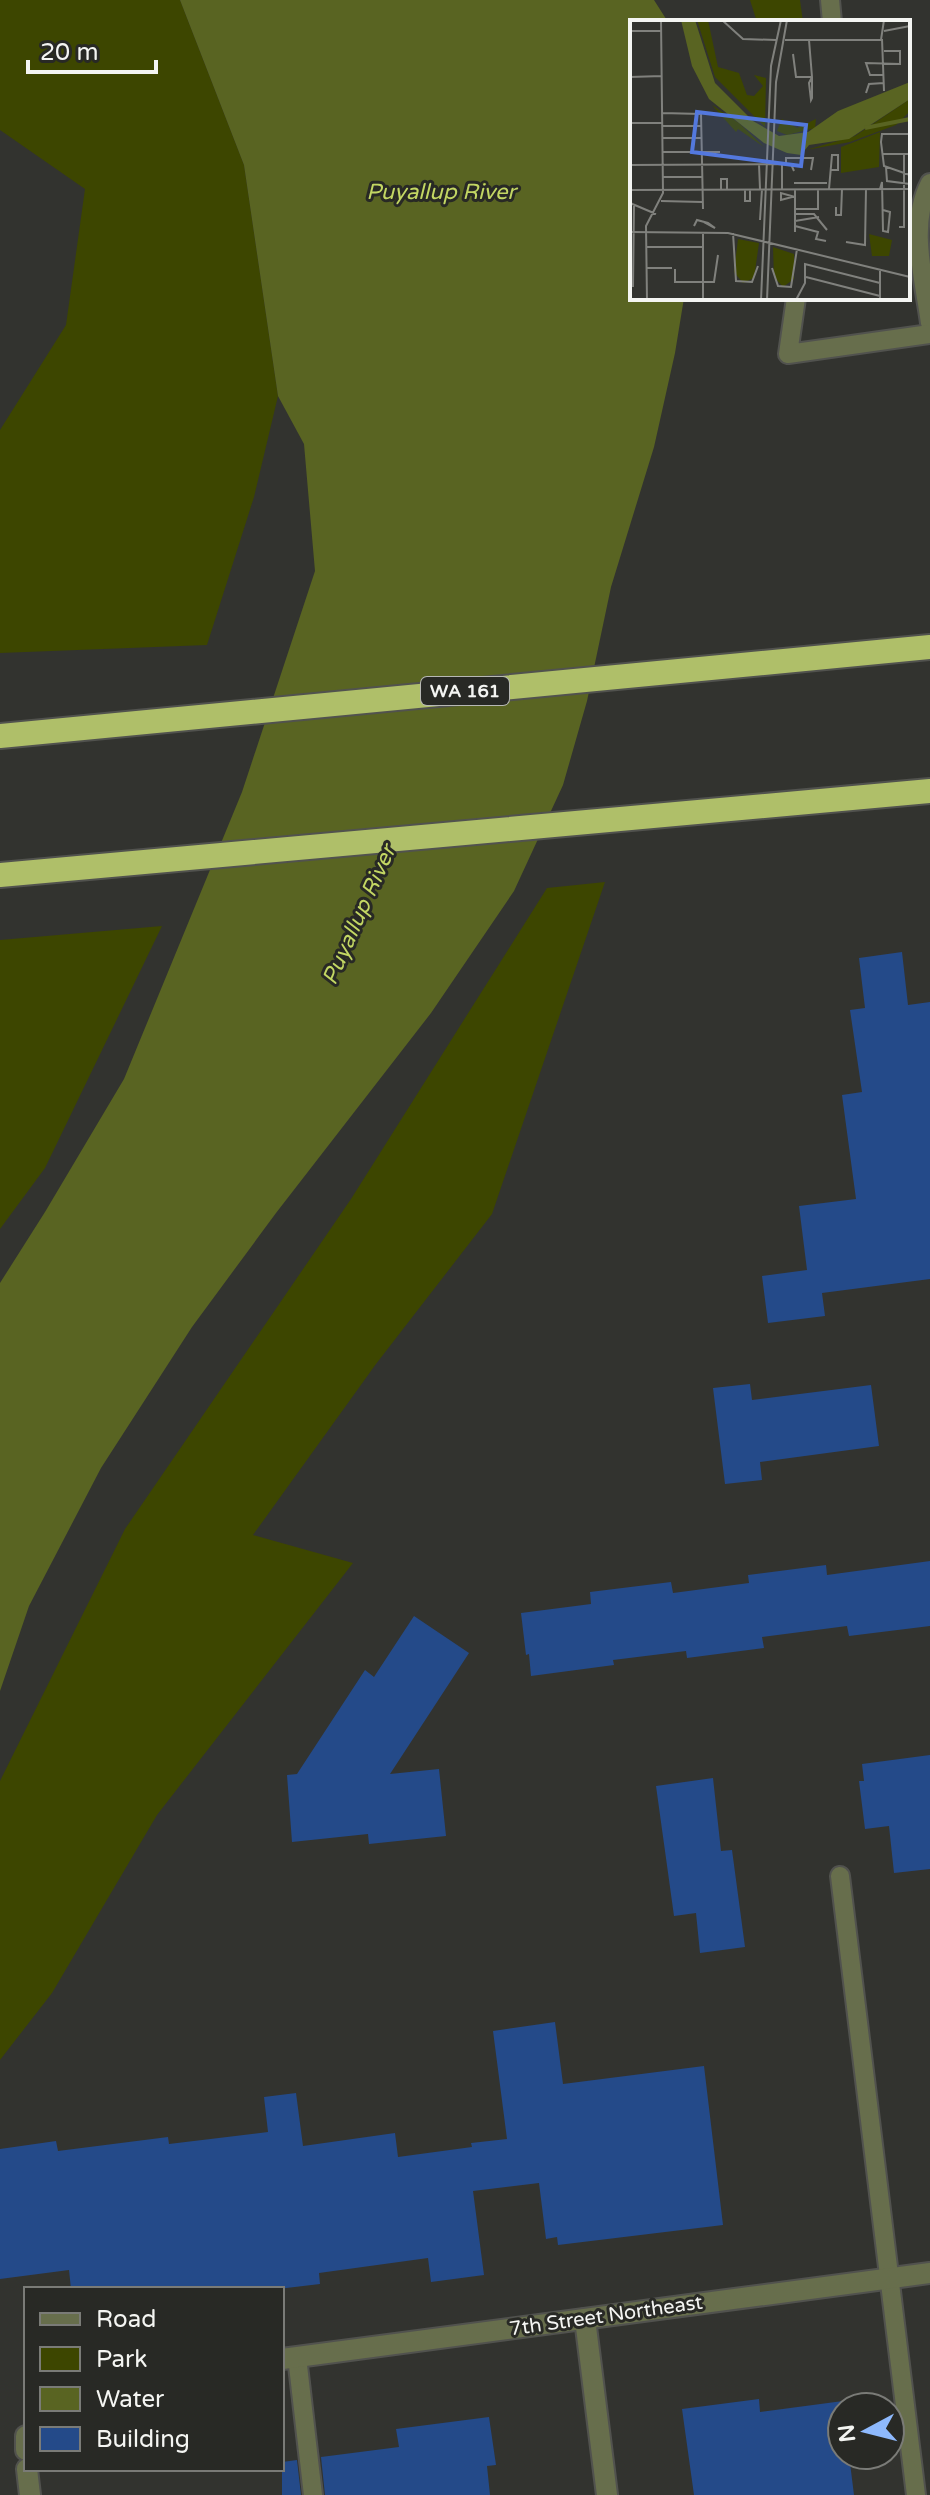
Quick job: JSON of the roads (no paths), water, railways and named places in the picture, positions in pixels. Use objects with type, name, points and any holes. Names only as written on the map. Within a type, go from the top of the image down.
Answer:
[{"type":"highway","name":"WA 161","points":[[0,736],[930,647]]},
{"type":"highway","points":[[0,875],[930,791]]},
{"type":"street","name":"7th Street Northeast","points":[[289,2358],[930,2273]]},
{"type":"street","points":[[585,2319],[607,2495]]},
{"type":"street","points":[[27,2471],[30,2495]]},
{"type":"lane","points":[[830,0],[832,20]]},
{"type":"lane","points":[[930,183],[921,206],[918,229],[930,323]]},
{"type":"lane","points":[[796,300],[788,354],[930,334]]},
{"type":"lane","points":[[840,1876],[916,2495]]},
{"type":"lane","points":[[289,2358],[313,2495]]},
{"type":"water","name":"Puyallup River","points":[[180,0],[654,0],[667,20],[630,20],[630,300],[684,300],[654,447],[611,587],[587,701],[563,785],[514,891],[431,1013],[192,1327],[101,1468],[29,1606],[0,1691],[0,1283],[124,1079],[242,792],[315,571],[304,444],[278,396],[244,165]]}]
